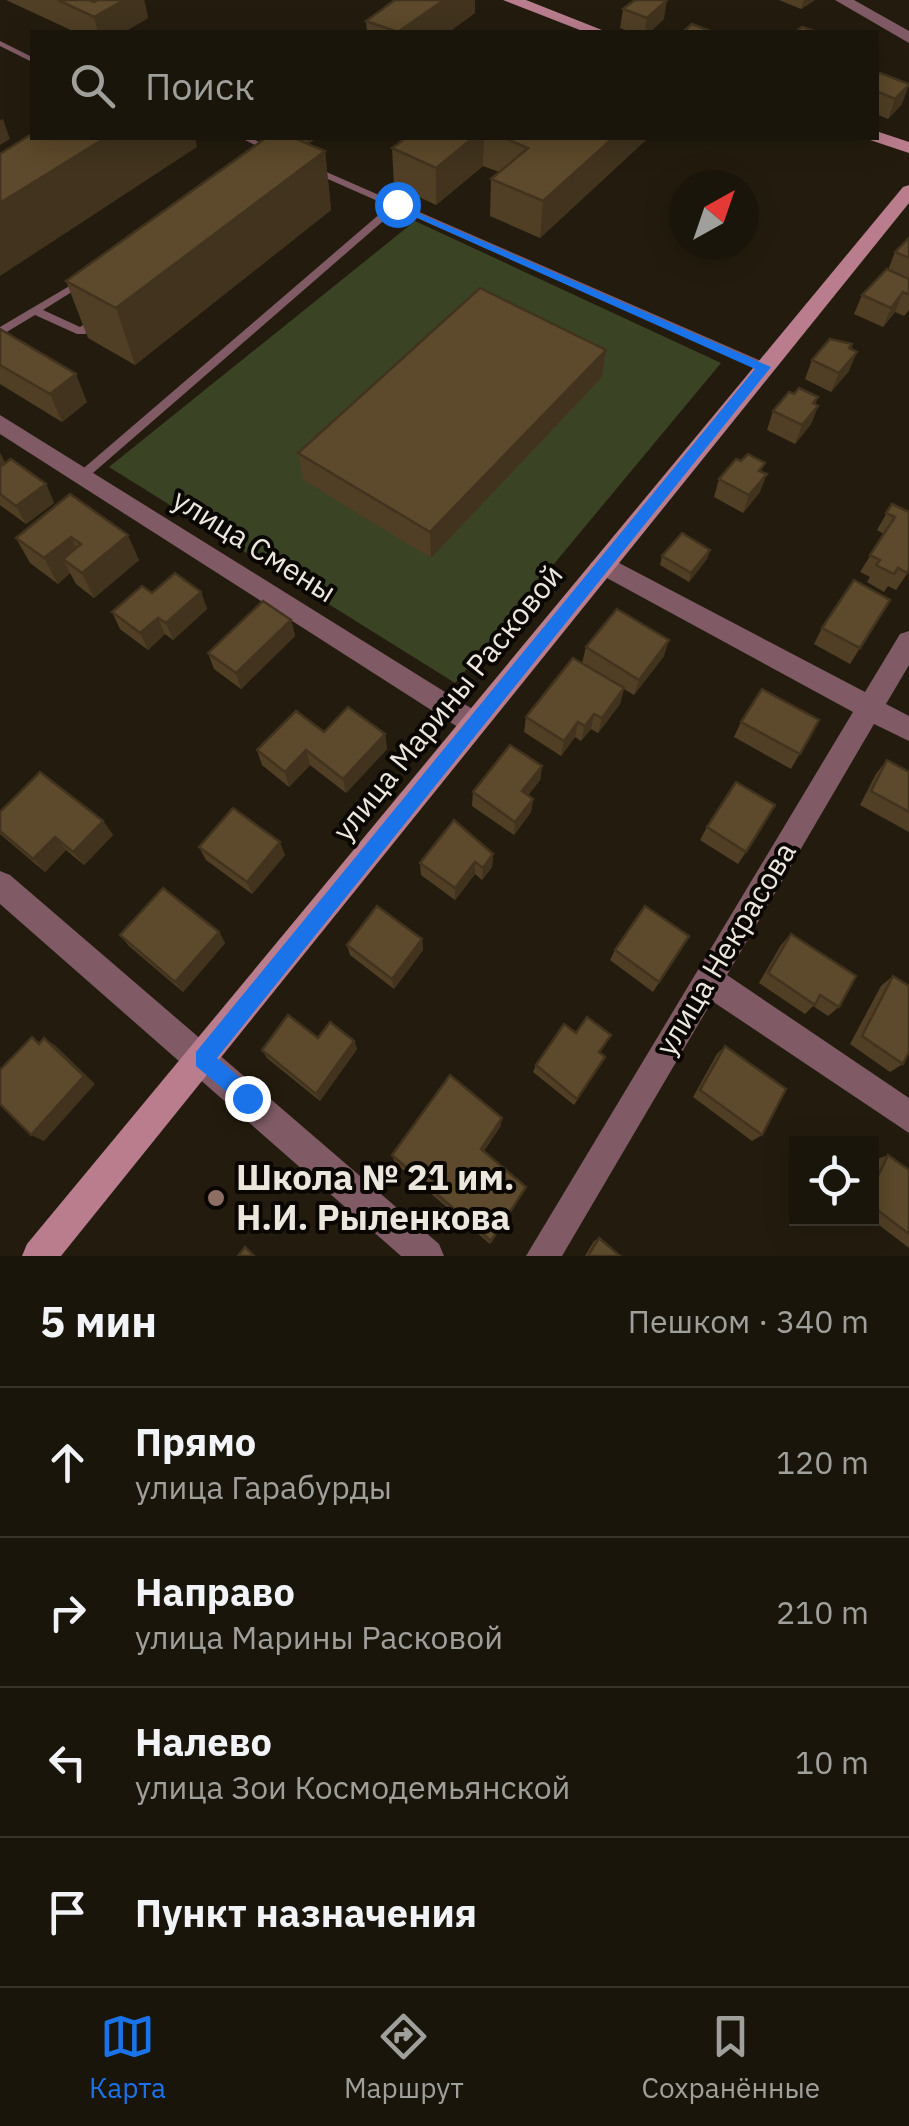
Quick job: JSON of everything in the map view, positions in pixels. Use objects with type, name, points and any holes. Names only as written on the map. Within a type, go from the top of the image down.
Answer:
[{"type":"street","points":[[511,0],[593,30]]},
{"type":"street","points":[[842,0],[909,38]]},
{"type":"street","points":[[879,137],[909,148]]},
{"type":"street","name":"улица Марины Расковой","points":[[39,1256],[909,192]]},
{"type":"street","name":"улица Смены","points":[[0,423],[474,723]]},
{"type":"street","points":[[602,564],[909,728]]},
{"type":"street","name":"улица Некрасова","points":[[543,1256],[909,642]]},
{"type":"street","points":[[0,885],[427,1256]]},
{"type":"street","points":[[708,980],[909,1117]]},
{"type":"lane","points":[[0,42],[30,59]]},
{"type":"lane","points":[[249,140],[290,159]]},
{"type":"lane","points":[[257,162],[272,151]]},
{"type":"lane","points":[[308,167],[764,367]]},
{"type":"lane","points":[[82,476],[397,204]]},
{"type":"lane","points":[[0,332],[38,312],[101,269]]},
{"type":"lane","points":[[38,312],[82,332],[114,308]]},
{"type":"green space","points":[[415,221],[721,363],[455,683],[109,467]]},
{"type":"building","points":[[58,0],[94,2],[124,0],[94,17]]},
{"type":"building","points":[[395,0],[444,0],[401,30],[366,21]]},
{"type":"building","points":[[635,0],[667,0],[647,18],[623,9]]},
{"type":"building","points":[[692,24],[707,30],[685,30]]},
{"type":"building","points":[[879,74],[909,85],[895,99],[879,92]]},
{"type":"building","points":[[30,135],[30,140],[102,140],[0,203],[0,154]]},
{"type":"building","points":[[263,140],[299,140],[325,151],[116,308],[66,281]]},
{"type":"building","points":[[403,140],[471,140],[436,168],[392,148]]},
{"type":"building","points":[[509,140],[611,140],[543,201],[491,179],[528,148]]},
{"type":"building","points":[[909,238],[909,258],[895,252]]},
{"type":"building","points":[[887,269],[909,279],[909,295],[903,292],[891,308],[862,295]]},
{"type":"building","points":[[480,288],[606,350],[430,532],[298,453]]},
{"type":"building","points":[[0,329],[76,374],[50,394],[0,365]]},
{"type":"building","points":[[830,339],[852,344],[849,348],[857,352],[839,373],[812,360]]},
{"type":"building","points":[[799,388],[818,397],[813,403],[818,406],[802,425],[773,411],[789,392],[794,394]]},
{"type":"building","points":[[748,454],[765,463],[759,471],[767,474],[749,495],[719,479],[736,459],[741,461]]},
{"type":"building","points":[[11,459],[46,484],[16,506],[0,494],[0,467]]},
{"type":"building","points":[[70,494],[128,535],[82,573],[63,559],[81,544],[71,537],[44,558],[16,538]]},
{"type":"building","points":[[892,504],[909,512],[907,573],[898,568],[894,574],[876,565],[880,560],[870,555],[895,517],[886,513]]},
{"type":"building","points":[[682,533],[710,550],[691,573],[662,556]]},
{"type":"building","points":[[175,573],[201,592],[166,623],[158,618],[140,633],[112,612],[142,586],[152,593]]},
{"type":"building","points":[[854,580],[890,600],[860,648],[822,628]]},
{"type":"building","points":[[263,601],[291,620],[236,673],[208,653]]},
{"type":"building","points":[[617,609],[669,640],[639,680],[586,647]]},
{"type":"building","points":[[573,658],[624,688],[602,718],[594,714],[585,726],[578,722],[564,741],[526,717]]},
{"type":"building","points":[[762,689],[819,720],[800,754],[741,722]]},
{"type":"building","points":[[348,707],[385,734],[343,779],[306,750],[285,772],[257,750],[296,711],[324,732]]},
{"type":"building","points":[[510,745],[542,766],[522,791],[533,799],[515,822],[473,792]]},
{"type":"building","points":[[887,760],[909,772],[909,812],[871,791]]},
{"type":"building","points":[[40,772],[103,821],[73,852],[55,837],[33,859],[0,831],[0,812]]},
{"type":"building","points":[[736,782],[775,805],[746,852],[707,827]]},
{"type":"building","points":[[233,808],[280,842],[247,882],[199,847]]},
{"type":"building","points":[[454,820],[493,854],[483,868],[475,862],[455,888],[420,863]]},
{"type":"building","points":[[163,888],[219,932],[175,982],[120,935]]},
{"type":"building","points":[[377,906],[422,939],[392,979],[347,945]]},
{"type":"building","points":[[645,906],[689,936],[659,982],[615,950]]},
{"type":"building","points":[[791,934],[856,976],[839,1007],[820,995],[815,1005],[768,973]]},
{"type":"building","points":[[893,976],[909,986],[909,1052],[903,1064],[862,1036]]},
{"type":"building","points":[[288,1015],[318,1038],[330,1022],[354,1041],[316,1094],[262,1050]]},
{"type":"building","points":[[587,1017],[611,1035],[599,1052],[605,1057],[577,1099],[536,1065],[564,1024],[576,1033]]},
{"type":"building","points":[[32,1037],[39,1044],[44,1038],[84,1076],[31,1135],[0,1104],[0,1070]]},
{"type":"building","points":[[725,1046],[786,1089],[762,1135],[700,1090]]},
{"type":"building","points":[[450,1075],[502,1118],[481,1149],[526,1187],[491,1241],[392,1155]]},
{"type":"building","points":[[888,1155],[909,1170],[909,1234],[879,1211],[879,1174]]},
{"type":"building","points":[[599,1238],[620,1256],[588,1256]]},
{"type":"building","points":[[245,1247],[254,1256],[238,1256]]},
{"type":"place","name":"Школа № 21 им. Н.И. Рыленкова","points":[[216,1198]]},
{"type":"route","points":[[247,1098],[203,1059],[764,367],[397,204]]}]
